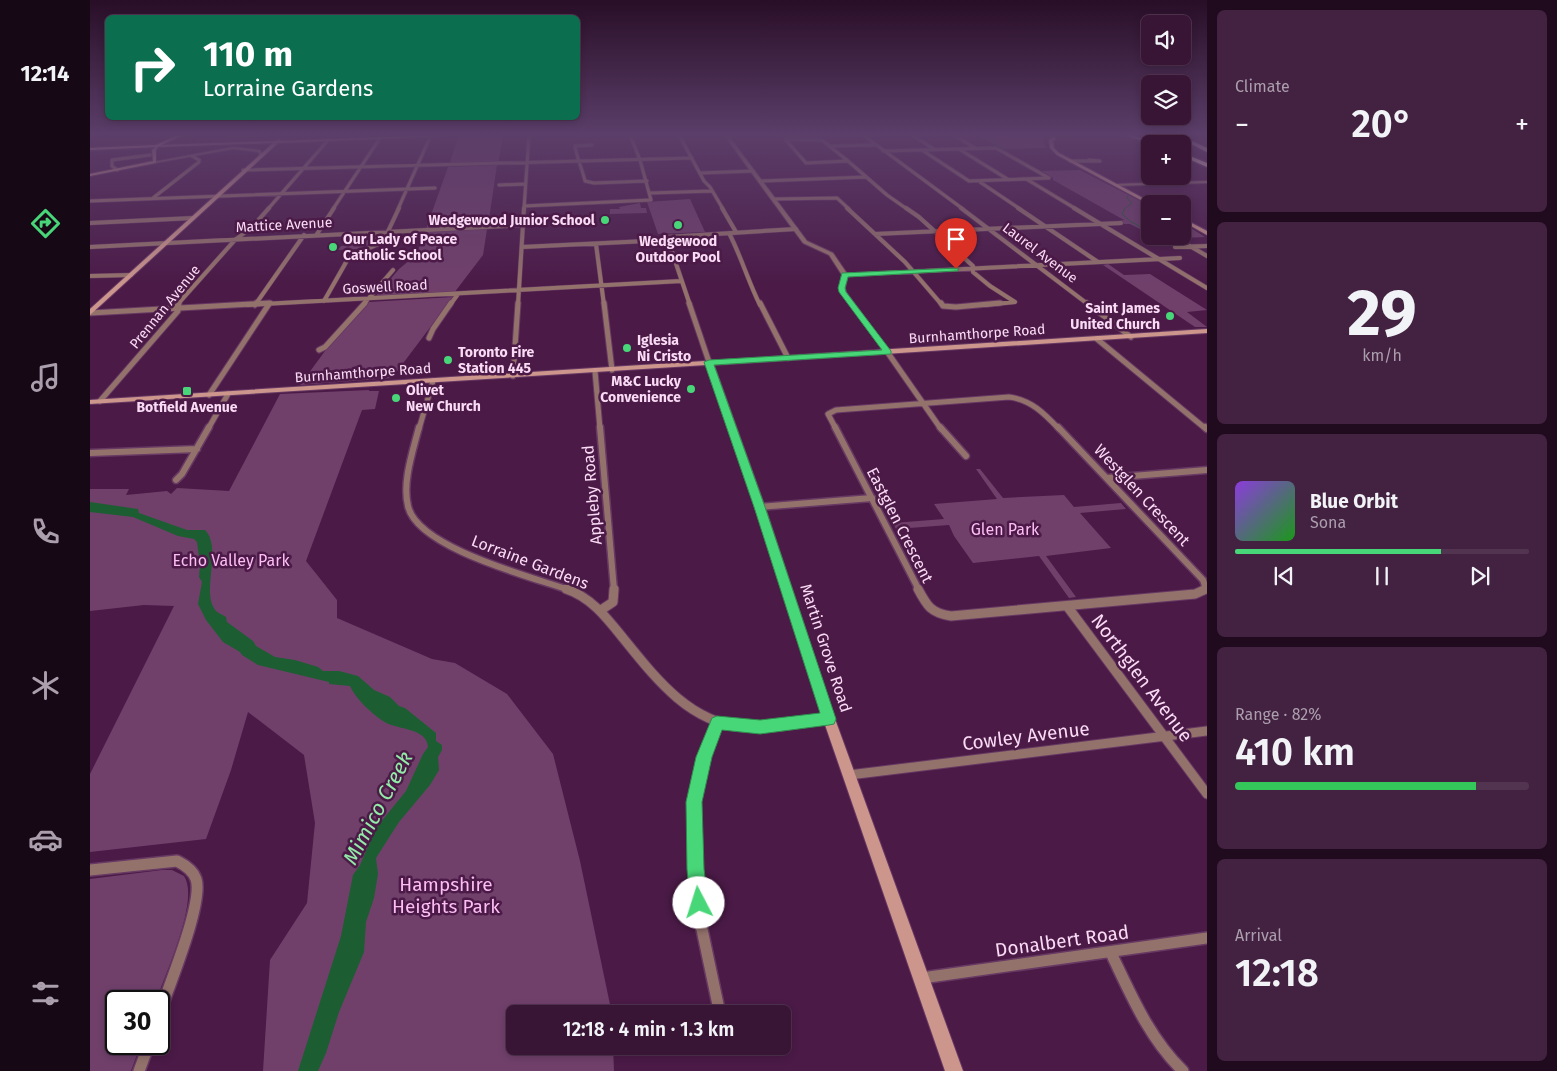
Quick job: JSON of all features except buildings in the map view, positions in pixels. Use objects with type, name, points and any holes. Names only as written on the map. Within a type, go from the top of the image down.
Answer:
[{"type":"main road","points":[[90,313],[228,185]]},
{"type":"main road","points":[[1115,185],[1141,198]]},
{"type":"main road","points":[[1191,224],[1207,233]]},
{"type":"main road","name":"Burnhamthorpe Road","points":[[90,402],[612,370],[709,362],[888,353],[1207,331]]},
{"type":"main road","name":"Martin Grove Road","points":[[709,362],[760,507],[829,719],[954,1071]]},
{"type":"street","points":[[153,198],[170,185]]},
{"type":"street","name":"Prennan Avenue","points":[[100,401],[178,312],[177,305],[237,238],[254,225],[289,185]]},
{"type":"street","points":[[317,234],[348,185]]},
{"type":"street","points":[[324,301],[346,260],[355,254],[382,244],[409,185]]},
{"type":"street","points":[[513,376],[525,185]]},
{"type":"street","points":[[524,206],[652,199],[648,185]]},
{"type":"street","points":[[708,185],[736,232]]},
{"type":"street","points":[[764,185],[807,244],[834,257],[845,275],[843,292],[946,436],[966,456]]},
{"type":"street","points":[[774,199],[837,198],[915,272],[915,275],[945,306],[1015,302],[987,284],[973,272],[973,268],[936,232],[876,185]]},
{"type":"street","name":"Laurel Avenue","points":[[927,185],[972,215],[1131,337]]},
{"type":"street","points":[[984,185],[1098,262]]},
{"type":"street","points":[[1036,185],[1207,288]]},
{"type":"street","points":[[90,201],[435,188]]},
{"type":"street","points":[[650,193],[712,190]]},
{"type":"street","points":[[90,223],[193,218]]},
{"type":"street","points":[[875,234],[1121,223]]},
{"type":"street","name":"Mattice Avenue","points":[[90,247],[389,230],[523,225]]},
{"type":"street","points":[[522,247],[596,244],[796,229]]},
{"type":"street","points":[[729,233],[737,248],[750,285],[788,358]]},
{"type":"street","points":[[255,305],[304,235]]},
{"type":"street","name":"Martin Grove Road","points":[[667,238],[709,362]]},
{"type":"street","points":[[596,244],[612,370]]},
{"type":"street","points":[[1175,246],[1207,246]]},
{"type":"street","points":[[1190,246],[1207,256]]},
{"type":"street","points":[[845,275],[1180,258]]},
{"type":"street","points":[[320,350],[325,347],[392,273],[392,270]]},
{"type":"street","points":[[90,276],[131,275]]},
{"type":"street","name":"Goswell Road","points":[[90,313],[681,281]]},
{"type":"street","points":[[428,338],[458,294]]},
{"type":"street","points":[[209,395],[269,304]]},
{"type":"street","points":[[1097,339],[1207,429]]},
{"type":"street","name":"Appleby Road","points":[[595,370],[614,594],[613,602],[601,610]]},
{"type":"street","name":"Lorraine Gardens","points":[[432,381],[418,432],[405,496],[410,515],[427,534],[459,551],[579,594],[601,610],[673,694],[690,708],[717,722],[760,727],[829,719]]},
{"type":"street","points":[[176,480],[182,474],[228,394]]},
{"type":"street","name":"Westglen Crescent","points":[[923,403],[1009,397],[1022,398],[1042,410],[1203,580],[1206,589],[1194,594],[1067,606]]},
{"type":"street","name":"Eastglen Crescent","points":[[923,403],[836,410],[829,413],[829,419],[927,606],[939,614],[950,616],[1067,606]]},
{"type":"street","points":[[90,453],[197,449]]},
{"type":"street","points":[[1107,478],[1207,470]]},
{"type":"street","points":[[760,507],[872,498]]},
{"type":"street","name":"Northglen Avenue","points":[[1067,606],[1207,794]]},
{"type":"street","points":[[717,722],[704,757],[694,802],[695,869],[700,920],[718,1005]]},
{"type":"street","name":"Cowley Avenue","points":[[849,775],[1207,731]]},
{"type":"street","points":[[90,870],[177,861],[185,864],[195,875],[198,891],[196,906],[167,990]]},
{"type":"street","name":"Donalbert Road","points":[[922,978],[1111,953],[1207,938]]},
{"type":"street","points":[[1111,953],[1153,1037],[1175,1065],[1183,1071]]},
{"type":"street","points":[[140,1071],[145,1055]]},
{"type":"green space","points":[[442,185],[494,185],[488,226],[426,229]]},
{"type":"green space","points":[[1062,185],[1109,185],[1141,201],[1141,230],[1119,221],[1124,220]]},
{"type":"green space","points":[[690,199],[705,232],[658,234],[647,202]]},
{"type":"green space","points":[[640,203],[641,208],[646,208],[647,213],[610,214],[610,209],[620,209],[619,207]]},
{"type":"green space","points":[[1191,228],[1205,237],[1191,238]]},
{"type":"green space","points":[[487,229],[483,255],[454,293],[376,296],[399,269],[416,255],[425,232]]},
{"type":"green space","points":[[380,233],[375,242],[358,249],[338,250],[341,246],[350,245],[355,235]]},
{"type":"green space","points":[[1108,264],[1124,275],[1150,274],[1207,310],[1187,312],[1207,327],[1195,327],[1103,265]]},
{"type":"green space","points":[[453,297],[392,378],[300,385],[325,351],[369,302]]},
{"type":"green space","name":"Hampshire Heights Park","points":[[379,391],[375,409],[362,410],[306,561],[337,600],[337,618],[432,659],[455,663],[507,694],[553,754],[580,861],[610,1005],[506,1005],[506,1055],[613,1055],[614,1071],[263,1071],[270,960],[307,903],[315,823],[304,755],[248,712],[231,770],[206,839],[90,852],[90,774],[174,606],[144,605],[90,611],[90,489],[129,489],[126,495],[167,491],[171,494],[177,488],[229,491],[280,394]]},
{"type":"green space","name":"Glen Park","points":[[976,469],[980,469],[1003,498],[1064,495],[1074,507],[1121,503],[1126,509],[1080,513],[1111,548],[1046,556],[1076,597],[1069,598],[1039,556],[973,563],[954,536],[949,525],[896,529],[893,523],[944,519],[934,504],[997,499]]},
{"type":"green space","points":[[172,870],[184,876],[188,887],[185,919],[160,990],[105,990],[105,1055],[137,1055],[131,1071],[90,1071],[90,879]]},
{"type":"shaded area","points":[[90,502],[138,509],[139,513],[187,530],[205,530],[210,538],[212,548],[210,593],[212,603],[216,611],[226,617],[227,622],[253,641],[256,646],[275,657],[295,660],[318,667],[323,671],[339,671],[358,676],[374,690],[390,697],[399,706],[405,708],[436,733],[436,741],[442,745],[442,750],[438,757],[439,770],[430,785],[399,822],[376,858],[378,874],[374,898],[366,922],[364,952],[339,1012],[326,1053],[318,1071],[298,1071],[341,936],[353,875],[360,865],[376,828],[406,791],[428,747],[426,741],[416,732],[388,724],[378,718],[360,701],[350,686],[329,684],[329,682],[258,665],[223,642],[206,620],[198,604],[202,582],[199,577],[200,565],[197,542],[194,539],[178,536],[133,517],[90,512]]},
{"type":"waterway","points":[[1127,207],[1132,203],[1127,198],[1128,196]]},
{"type":"waterway","points":[[1125,208],[1122,214],[1129,220]]},
{"type":"waterway","points":[[1130,221],[1141,227]]},
{"type":"place","name":"Wedgewood Junior School","points":[[605,220]]},
{"type":"place","name":"Wedgewood Outdoor Pool","points":[[678,225]]},
{"type":"place","name":"Our Lady of Peace Catholic School","points":[[333,247]]},
{"type":"place","name":"Saint James United Church","points":[[1170,316]]},
{"type":"place","name":"Iglesia Ni Cristo","points":[[627,348]]},
{"type":"place","name":"Toronto Fire Station 445","points":[[448,360]]},
{"type":"place","name":"M&C Lucky Convenience","points":[[691,389]]},
{"type":"place","name":"Botfield Avenue","points":[[187,391]]},
{"type":"place","name":"Olivet New Church","points":[[396,398]]},
{"type":"route","points":[[699,903],[695,869],[694,802],[704,757],[717,722],[760,727],[829,719],[760,507],[709,362],[888,353],[843,292],[845,275],[956,269]]},
{"type":"park label","name":"Echo Valley Park","points":[[231,560]]},
{"type":"water label","name":"Mimico Creek","points":[[378,808]]}]
